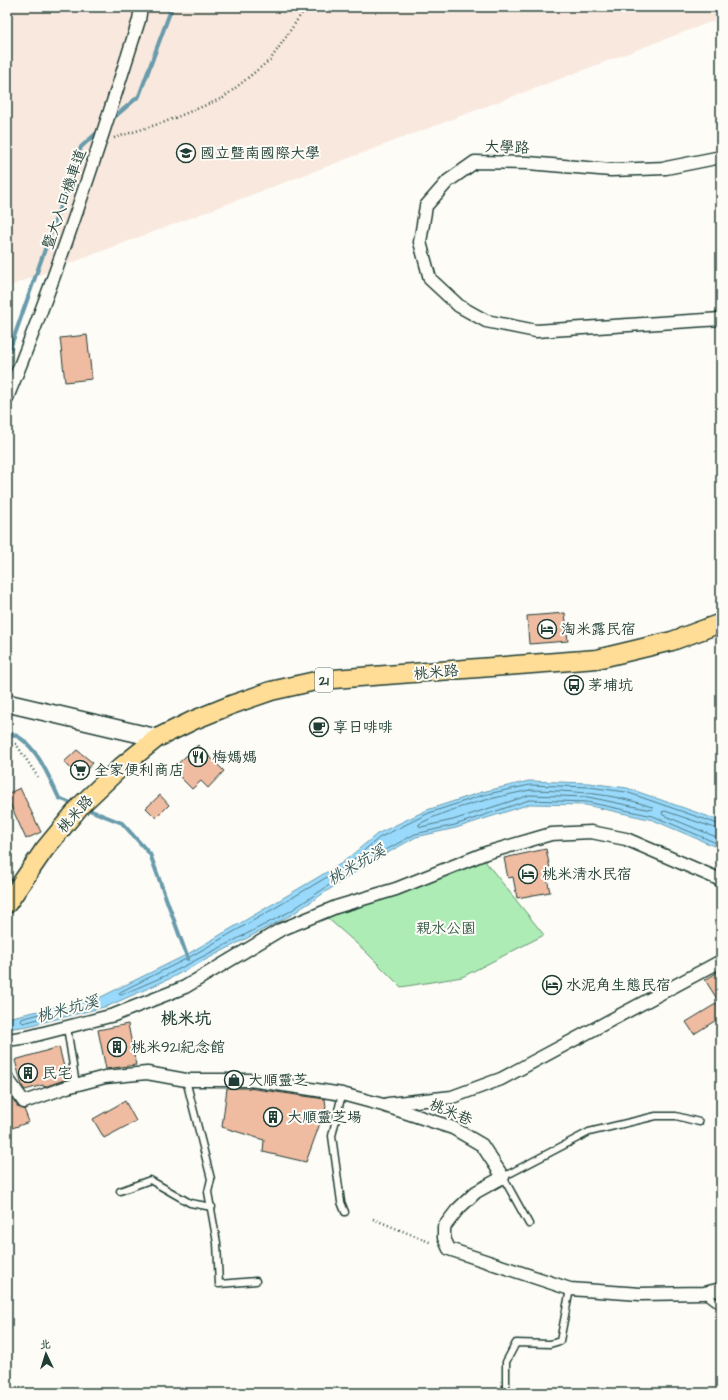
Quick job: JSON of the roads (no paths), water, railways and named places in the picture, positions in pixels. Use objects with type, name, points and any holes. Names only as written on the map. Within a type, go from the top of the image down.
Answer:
[{"type":"main road","name":"桃米路","points":[[7,904],[44,850],[81,805],[120,767],[157,738],[194,720],[232,705],[271,691],[320,680],[596,659],[672,641],[721,623]]},
{"type":"street","name":"暨大入口機車道","points":[[7,398],[28,347],[100,142],[139,20],[141,7]]},
{"type":"street","name":"大學路","points":[[721,157],[666,168],[611,170],[528,163],[475,162],[448,181],[426,206],[420,242],[430,279],[459,306],[486,321],[536,331],[721,319]]},
{"type":"street","points":[[7,703],[157,738]]},
{"type":"street","points":[[7,1040],[28,1037],[114,1015],[185,987],[280,930],[336,907],[396,888],[486,853],[551,834],[590,832],[626,839],[721,880]]},
{"type":"street","points":[[383,1105],[452,1097],[501,1079],[721,961]]},
{"type":"street","name":"桃米巷","points":[[7,1078],[24,1102],[105,1077],[147,1074],[186,1080],[249,1080],[342,1094],[383,1105],[453,1128],[482,1145],[503,1177]]},
{"type":"street","points":[[503,1177],[476,1192],[444,1227],[444,1238],[448,1249],[570,1289],[640,1294],[704,1293],[721,1289]]},
{"type":"lane","points":[[67,1027],[76,1085]]},
{"type":"lane","points":[[186,1080],[211,1179],[208,1192],[212,1207],[217,1243],[218,1284],[256,1281]]},
{"type":"lane","points":[[342,1094],[332,1136],[341,1202],[345,1212]]},
{"type":"lane","points":[[529,1224],[503,1177],[589,1132],[656,1116],[676,1116],[699,1122]]},
{"type":"lane","points":[[120,1191],[150,1180],[190,1203],[212,1207]]},
{"type":"lane","points":[[506,1393],[506,1362],[516,1343],[550,1344],[560,1341],[570,1289]]},
{"type":"lane","points":[[704,1293],[721,1306]]},
{"type":"water","name":"桃米坑溪","points":[[529,781],[589,783],[627,788],[721,821],[721,849],[653,820],[586,805],[530,804],[456,828],[416,837],[366,865],[291,915],[169,979],[108,1006],[28,1026],[7,1029],[7,1018],[101,997],[186,955],[342,863],[377,834],[427,810],[482,792]]},
{"type":"waterway","points":[[111,120],[139,96],[172,7]]},
{"type":"waterway","points":[[7,357],[81,147],[100,130]]},
{"type":"waterway","points":[[7,733],[25,741],[45,769],[59,798],[76,805]]},
{"type":"waterway","points":[[84,808],[122,823],[150,854],[188,959]]},
{"type":"place","name":"國立暨南國際大學","points":[[186,153]]},
{"type":"place","name":"淘米露民宿","points":[[547,629]]},
{"type":"place","name":"茅埔坑","points":[[574,685]]},
{"type":"place","name":"享日啡啡","points":[[319,727]]},
{"type":"place","name":"梅媽媽","points":[[198,757]]},
{"type":"place","name":"全家便利商店","points":[[80,770]]},
{"type":"place","name":"桃米清水民宿","points":[[528,874]]},
{"type":"place","name":"水泥角生態民宿","points":[[552,985]]},
{"type":"place","name":"桃米921紀念館","points":[[117,1047]]},
{"type":"place","name":"民宅","points":[[28,1073]]},
{"type":"place","name":"大順靈芝","points":[[234,1080]]},
{"type":"place","name":"大順靈芝場","points":[[273,1117]]},
{"type":"district","name":"桃米坑","points":[[186,1018]]},
{"type":"park label","name":"親水公園","points":[[446,928]]}]
